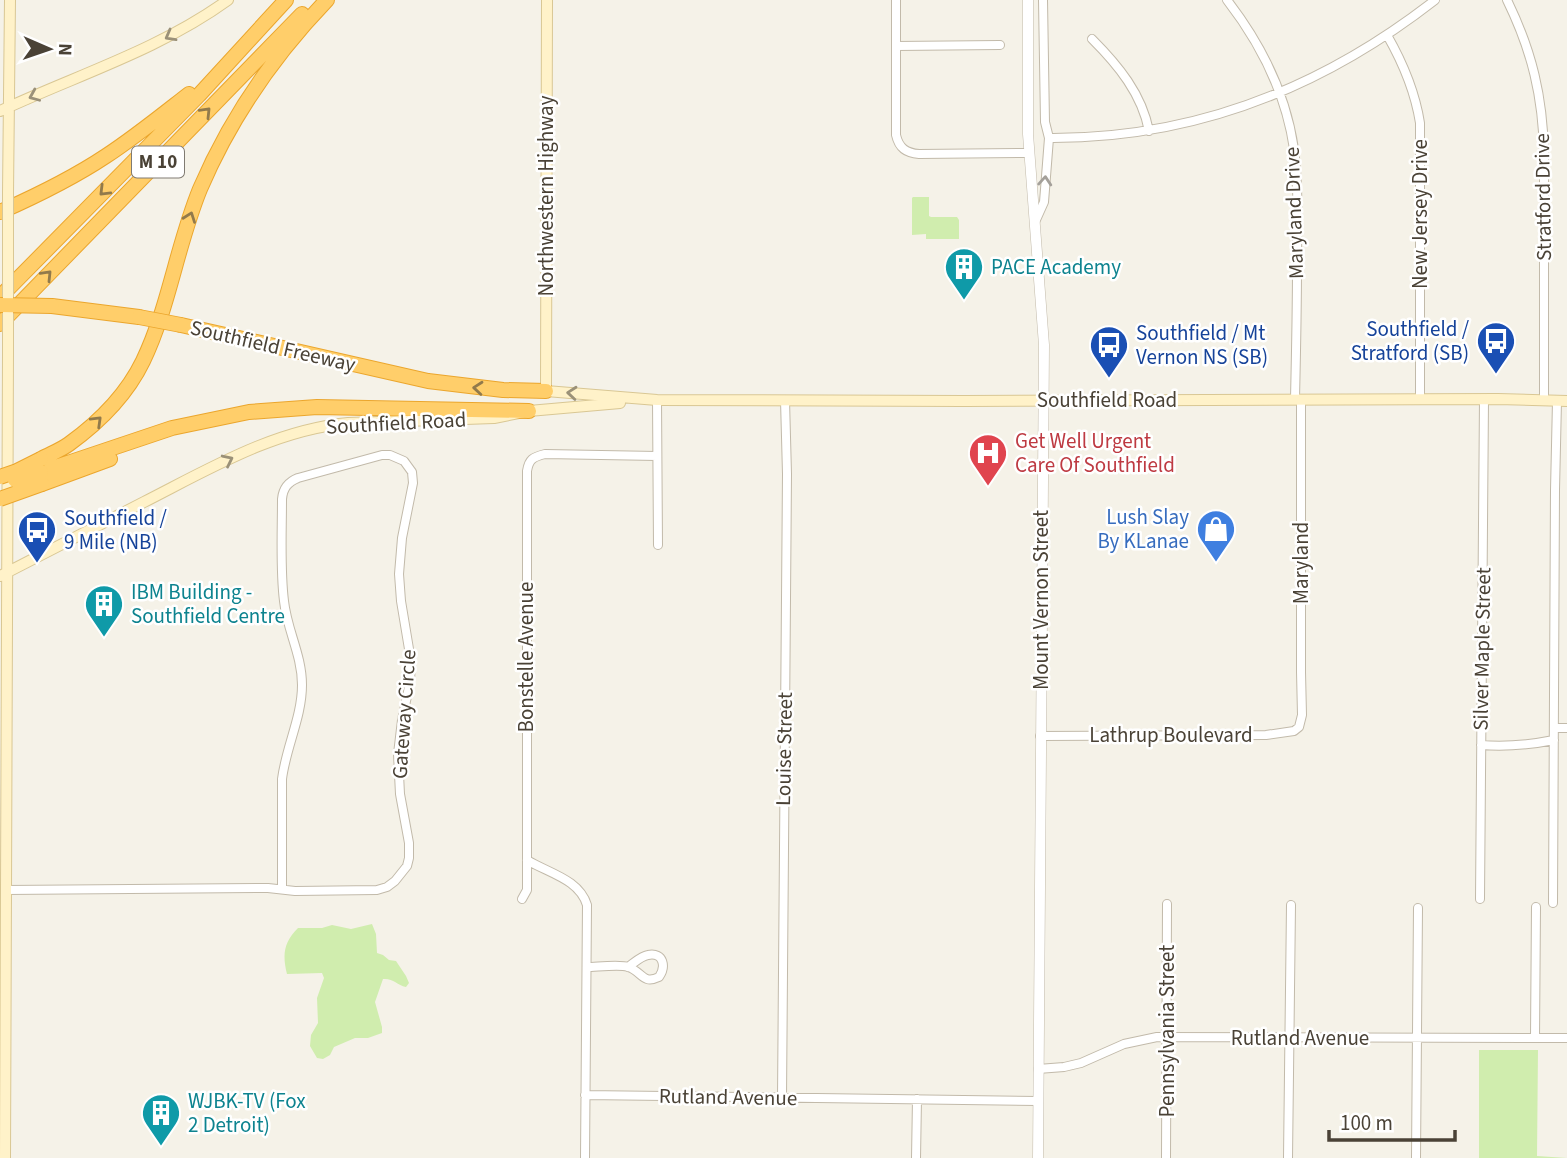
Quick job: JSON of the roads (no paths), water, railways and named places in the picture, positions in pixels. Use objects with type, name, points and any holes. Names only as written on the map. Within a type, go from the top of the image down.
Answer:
[{"type":"highway","points":[[0,212],[78,173],[144,130],[194,89],[286,0]]},
{"type":"highway","name":"M 10","points":[[0,297],[199,95],[286,0]]},
{"type":"highway","name":"M 10","points":[[0,324],[316,0]]},
{"type":"highway","points":[[0,499],[41,472],[90,428],[132,380],[152,338],[200,191],[229,129],[249,97],[303,25],[327,0]]},
{"type":"highway","name":"Southfield Freeway","points":[[0,304],[79,308],[139,317],[428,382],[503,390],[546,391]]},
{"type":"highway","points":[[0,484],[173,435],[192,425],[249,412],[304,407],[529,411]]},
{"type":"highway","points":[[0,477],[17,471],[41,472]]},
{"type":"main road","points":[[5,1158],[4,573],[8,186],[5,109],[10,0]]},
{"type":"main road","points":[[5,109],[154,45],[228,0]]},
{"type":"main road","name":"Northwestern Highway","points":[[546,391],[547,0]]},
{"type":"main road","name":"Southfield Road","points":[[546,391],[652,400],[1562,401]]},
{"type":"main road","name":"Southfield Road","points":[[4,573],[201,473],[281,436],[330,424],[494,418],[529,411],[652,400]]},
{"type":"street","points":[[896,0],[896,135],[902,148],[907,152],[919,154],[1029,153]]},
{"type":"street","name":"Mount Vernon Street","points":[[1028,0],[1029,153],[1044,329],[1038,1158]]},
{"type":"street","points":[[1034,223],[1044,202],[1049,138],[1045,122],[1043,0]]},
{"type":"street","name":"Maryland Drive","points":[[1227,0],[1259,46],[1279,93],[1291,133],[1297,189],[1298,399]]},
{"type":"street","points":[[1049,138],[1149,131],[1222,114],[1279,93],[1329,69],[1387,36],[1435,0]]},
{"type":"street","name":"Stratford Drive","points":[[1507,0],[1532,61],[1542,114],[1544,399]]},
{"type":"street","name":"New Jersey Drive","points":[[1387,36],[1410,84],[1420,123],[1420,399]]},
{"type":"street","points":[[1092,38],[1117,65],[1133,90],[1149,131]]},
{"type":"street","points":[[896,46],[1000,45]]},
{"type":"street","name":"Maryland","points":[[1298,399],[1302,715],[1299,727]]},
{"type":"street","name":"Silver Maple Street","points":[[1480,899],[1484,399]]},
{"type":"street","points":[[652,400],[657,456],[658,545]]},
{"type":"street","name":"Louise Street","points":[[782,1098],[787,474],[785,400]]},
{"type":"street","points":[[1553,903],[1555,480],[1562,401]]},
{"type":"street","name":"Bonstelle Avenue","points":[[522,899],[527,890],[527,471],[534,456],[545,454],[657,456]]},
{"type":"street","name":"Gateway Circle","points":[[5,890],[377,890],[395,881],[408,862],[410,850],[400,794],[398,754],[411,661],[399,573],[413,477],[410,467],[404,461],[390,455],[373,457],[298,478],[283,490],[284,603],[299,656],[302,684],[300,705],[283,770],[282,889]]},
{"type":"street","name":"Lathrup Boulevard","points":[[1040,736],[1266,735],[1294,731],[1299,727]]},
{"type":"street","points":[[1554,728],[1567,728]]},
{"type":"street","points":[[1481,745],[1513,746],[1554,740]]},
{"type":"street","points":[[527,860],[577,887],[585,898],[585,1158]]},
{"type":"street","name":"Pennsylvania Street","points":[[1166,1158],[1167,904]]},
{"type":"street","points":[[1289,1158],[1291,905]]},
{"type":"street","points":[[1416,1158],[1418,908]]},
{"type":"street","points":[[1535,908],[1535,1038]]},
{"type":"street","points":[[587,967],[628,967]]},
{"type":"street","name":"Rutland Avenue","points":[[1038,1069],[1072,1065],[1124,1044],[1167,1037],[1567,1038]]},
{"type":"street","name":"Rutland Avenue","points":[[585,1095],[1038,1101]]},
{"type":"street","points":[[916,1158],[917,1099]]},
{"type":"place","name":"PACE Academy","points":[[964,301]]},
{"type":"place","name":"Southfield / Stratford (SB)","points":[[1496,375]]},
{"type":"place","name":"Southfield / Mt Vernon NS (SB)","points":[[1109,379]]},
{"type":"place","name":"Get Well Urgent Care Of Southfield","points":[[988,487]]},
{"type":"place","name":"Lush Slay By KLanae","points":[[1216,563]]},
{"type":"place","name":"Southfield / 9 Mile (NB)","points":[[37,564]]},
{"type":"place","name":"IBM Building - Southfield Centre","points":[[104,638]]},
{"type":"place","name":"WJBK-TV (Fox 2 Detroit)","points":[[161,1147]]}]
